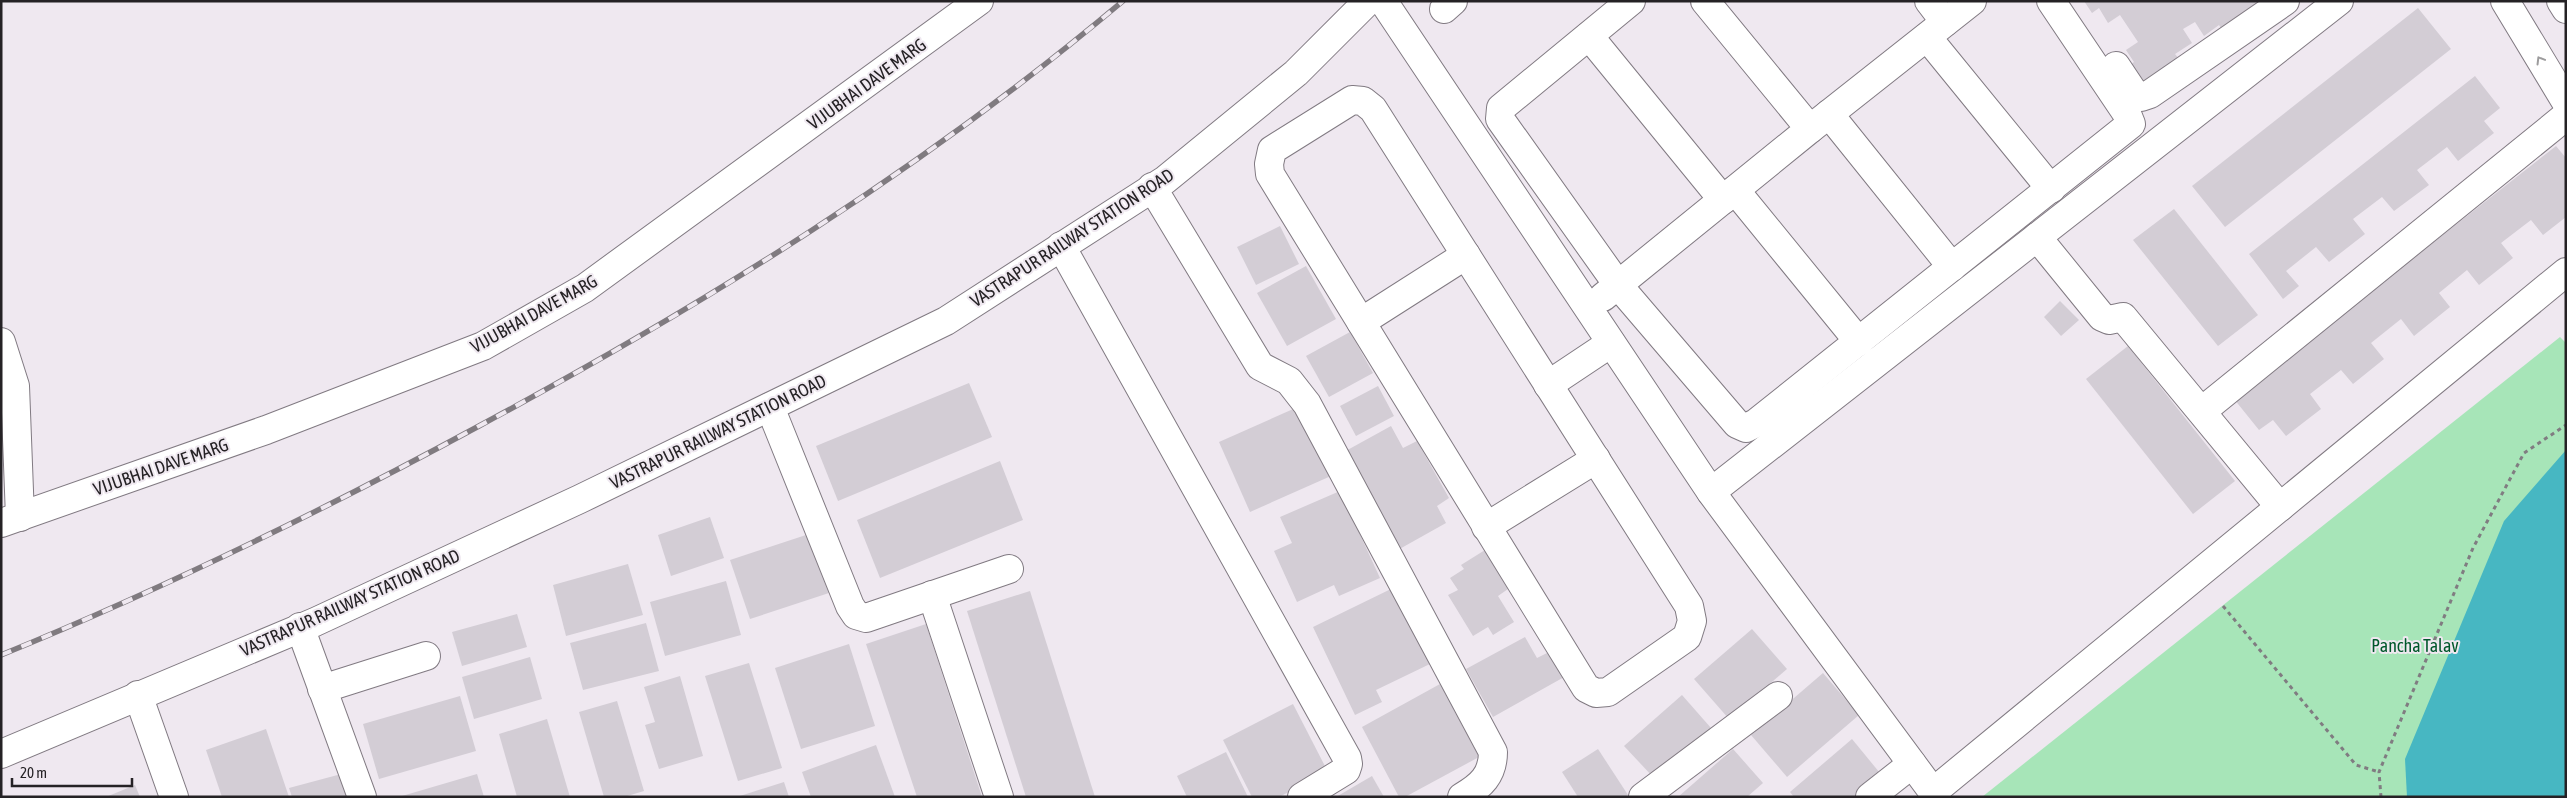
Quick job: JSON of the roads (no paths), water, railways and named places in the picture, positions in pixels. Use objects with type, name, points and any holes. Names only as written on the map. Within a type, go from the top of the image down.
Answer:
[{"type":"street","name":"VIJUBHAI DAVE MARG","points":[[11,520],[266,430],[483,346],[585,288],[979,1]]},
{"type":"street","name":"VASTRAPUR RAILWAY STATION ROAD","points":[[1,754],[300,627],[580,499],[946,321],[1152,187],[1296,73],[1368,1]]},
{"type":"street","points":[[1383,1],[1711,492],[1935,794],[2566,272]]},
{"type":"street","points":[[1631,1],[1500,108],[1500,119],[1618,285],[1737,424],[1746,428],[1756,423],[1859,342],[2131,124],[2127,114],[2051,1]]},
{"type":"street","points":[[1705,1],[1820,122],[1952,267]]},
{"type":"street","points":[[1588,309],[1820,122],[1934,20],[1972,1]]},
{"type":"street","points":[[2073,1],[2134,93],[2141,97],[2150,94],[2285,1]]},
{"type":"street","points":[[1711,492],[2338,1]]},
{"type":"street","points":[[2504,1],[2566,102]]},
{"type":"street","points":[[2561,1],[2566,9]]},
{"type":"street","points":[[1934,20],[2051,189]]},
{"type":"street","points":[[1590,36],[1859,342]]},
{"type":"street","points":[[1352,100],[1363,101],[1373,110],[1689,606],[1692,621],[1688,637],[1608,692],[1596,693],[1586,688],[1361,322],[1270,174],[1269,164],[1272,150],[1352,100]]},
{"type":"street","points":[[2202,411],[2566,116]]},
{"type":"street","points":[[1152,187],[1260,366],[1289,381],[1307,404],[1492,752],[1493,764],[1488,778],[1462,797]]},
{"type":"street","points":[[2037,237],[2102,317],[2109,320],[2123,317],[2280,507]]},
{"type":"street","points":[[1061,246],[1347,758],[1346,770],[1302,797]]},
{"type":"street","points":[[1361,322],[1466,255]]},
{"type":"street","points":[[1,342],[15,386],[11,520]]},
{"type":"street","points":[[1548,385],[1611,343]]},
{"type":"street","points":[[770,407],[850,606],[856,615],[866,618],[1009,569]]},
{"type":"street","points":[[1486,527],[1596,460]]},
{"type":"street","points":[[932,595],[999,797]]},
{"type":"street","points":[[300,627],[362,797]]},
{"type":"street","points":[[322,689],[426,656]]},
{"type":"street","points":[[138,695],[174,797]]},
{"type":"street","points":[[1642,797],[1778,696]]},
{"type":"street","points":[[1870,797],[1912,764]]},
{"type":"water","points":[[2566,450],[2566,797],[2407,797],[2405,759],[2504,521]]},
{"type":"railway","points":[[1,655],[123,603],[303,518],[564,380],[731,282],[893,176],[1048,62],[1123,1]]},
{"type":"park label","name":"Pancha Talav","points":[[2415,646]]}]
